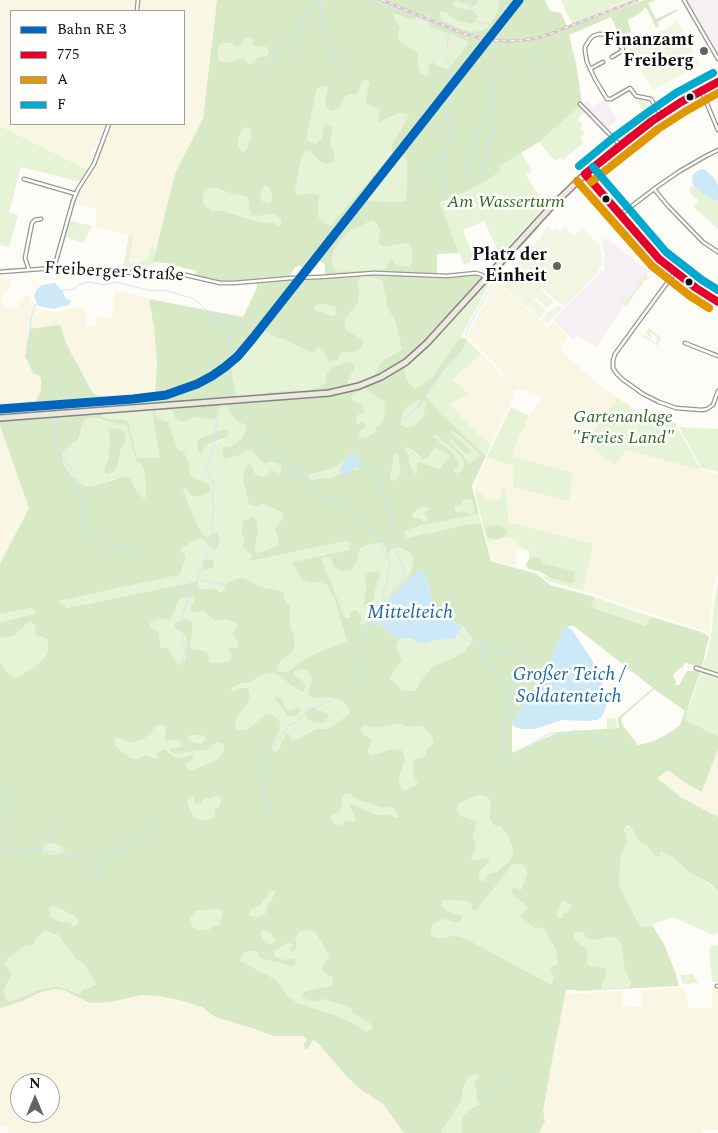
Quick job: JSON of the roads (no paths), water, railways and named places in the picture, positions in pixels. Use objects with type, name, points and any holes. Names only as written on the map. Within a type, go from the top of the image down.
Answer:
[{"type":"main road","points":[[0,418],[329,394],[348,390],[381,377],[396,369],[417,352],[559,198],[585,174],[661,115],[718,82]]},
{"type":"street","points":[[684,0],[718,59]]},
{"type":"street","points":[[612,57],[622,51],[623,48],[611,35],[596,34],[585,47],[585,54],[590,69],[607,99],[630,88],[636,96],[651,99],[661,115]]},
{"type":"street","points":[[590,69],[603,62]]},
{"type":"street","points":[[701,91],[718,130]]},
{"type":"street","points":[[580,104],[620,145]]},
{"type":"street","points":[[54,268],[76,194],[94,164],[109,125]]},
{"type":"street","points":[[620,215],[684,168],[718,150]]},
{"type":"street","points":[[585,174],[659,259],[696,288],[716,299]]},
{"type":"street","points":[[24,179],[76,194]]},
{"type":"street","points":[[654,189],[703,242],[718,252]]},
{"type":"street","points":[[29,270],[25,258],[32,223],[35,220],[41,219]]},
{"type":"street","name":"Freiberger Straße","points":[[0,272],[54,268],[99,273],[165,272],[220,283],[257,282],[374,272],[447,276],[476,273],[486,278]]},
{"type":"street","points":[[676,272],[616,352],[613,368],[622,379],[643,394],[676,408],[707,409],[713,405],[718,391]]},
{"type":"street","points":[[685,343],[718,356]]},
{"type":"street","points":[[696,668],[718,675]]},
{"type":"water","points":[[702,169],[715,179],[718,186],[718,201],[706,196],[692,182],[693,175]]},
{"type":"water","points":[[55,283],[66,299],[71,300],[69,304],[54,309],[38,306],[34,296],[37,289],[42,285]]},
{"type":"water","points":[[353,453],[359,459],[359,467],[345,474],[340,474],[341,466]]},
{"type":"water","name":"Mittelteich","points":[[420,570],[423,570],[426,575],[432,601],[438,612],[448,620],[461,626],[455,639],[421,643],[409,638],[400,639],[382,626],[372,623],[405,583]]},
{"type":"water","name":"Großer Teich / Soldatenteich","points":[[564,628],[572,630],[592,660],[601,680],[606,694],[606,706],[603,715],[597,720],[562,720],[535,729],[515,727],[512,725],[551,657]]},
{"type":"waterway","points":[[290,59],[294,37],[303,26],[304,17],[310,15],[309,8],[313,4],[321,3],[323,0]]},
{"type":"waterway","points":[[321,6],[327,0]]},
{"type":"waterway","points":[[372,0],[426,21]]},
{"type":"waterway","points":[[462,0],[472,4],[471,16],[479,23],[493,26],[498,21]]},
{"type":"waterway","points":[[321,4],[320,11],[324,22],[323,26],[334,42]]},
{"type":"waterway","points":[[427,21],[443,28]]},
{"type":"waterway","points":[[447,50],[449,31]]},
{"type":"waterway","points":[[491,41],[514,41],[546,37]]},
{"type":"waterway","points":[[468,154],[493,104],[491,98],[494,87],[493,75],[497,70],[493,56],[495,49],[493,47],[494,41]]},
{"type":"waterway","points":[[527,41],[526,44],[530,52],[542,70]]},
{"type":"waterway","points":[[258,72],[263,61],[269,61],[274,58],[276,43]]},
{"type":"waterway","points":[[337,46],[334,55],[339,68]]},
{"type":"waterway","points":[[446,58],[452,68],[449,74],[450,80]]},
{"type":"waterway","points":[[551,68],[558,65],[560,67]]},
{"type":"waterway","points":[[441,167],[443,156],[448,153],[447,144],[451,121],[448,121],[446,117],[448,100]]},
{"type":"waterway","points":[[491,122],[494,132]]},
{"type":"waterway","points":[[483,170],[490,140],[494,133]]},
{"type":"waterway","points":[[489,143],[487,142],[492,136]]},
{"type":"waterway","points":[[468,155],[465,163],[467,170],[473,176]]},
{"type":"waterway","points":[[421,168],[432,158],[443,156]]},
{"type":"waterway","points":[[441,168],[447,190]]},
{"type":"waterway","points":[[418,180],[421,169]]},
{"type":"waterway","points":[[480,183],[484,177],[484,171]]},
{"type":"waterway","points":[[474,177],[478,178]]},
{"type":"waterway","points":[[447,192],[450,198]]},
{"type":"waterway","points":[[502,266],[532,233],[535,227]]},
{"type":"waterway","points":[[0,269],[25,268]]},
{"type":"waterway","points":[[466,335],[501,268]]},
{"type":"waterway","points":[[60,291],[72,290],[88,282],[107,285],[114,282]]},
{"type":"waterway","points":[[115,282],[151,291],[164,290],[192,298],[212,313],[212,321],[216,320],[223,323],[227,328],[226,335],[232,349],[229,357],[229,371],[233,390],[227,397]]},
{"type":"waterway","points":[[37,304],[31,318],[29,340],[31,345],[32,371],[51,382],[59,400],[59,411]]},
{"type":"waterway","points":[[212,313],[243,322],[254,323]]},
{"type":"waterway","points":[[423,398],[457,354],[464,338]]},
{"type":"waterway","points":[[358,448],[372,441],[380,441],[393,432],[401,420],[407,417],[422,399]]},
{"type":"waterway","points":[[221,407],[226,406],[242,412],[248,419],[256,436],[270,447],[287,467]]},
{"type":"waterway","points":[[182,666],[185,648],[181,629],[182,616],[204,565],[212,534],[213,482],[207,473],[206,466],[214,449],[216,434],[216,415],[214,410],[219,408]]},
{"type":"waterway","points":[[59,415],[54,435],[62,455],[77,480],[77,487],[85,514],[82,539],[116,547],[141,549]]},
{"type":"waterway","points":[[359,451],[364,459]]},
{"type":"waterway","points":[[366,462],[377,479],[390,510],[394,546],[405,572],[405,577],[386,600]]},
{"type":"waterway","points":[[292,468],[296,467],[312,479],[312,486]]},
{"type":"waterway","points":[[291,468],[318,496],[322,499],[342,504],[351,510],[357,520],[376,532],[381,538],[382,547],[390,563],[387,582],[383,592],[385,600],[365,623]]},
{"type":"waterway","points":[[198,580],[233,586]]},
{"type":"waterway","points":[[151,657],[149,648],[154,623],[166,613],[170,601],[181,586],[196,583]]},
{"type":"waterway","points":[[366,626],[366,628],[373,624]]},
{"type":"waterway","points":[[362,645],[362,631],[365,627]]},
{"type":"waterway","points":[[458,633],[469,641],[473,640],[488,651],[514,653],[537,665]]},
{"type":"waterway","points":[[491,638],[479,646],[482,661],[494,670]]},
{"type":"waterway","points":[[270,818],[261,767],[267,761],[270,744],[281,737],[289,725],[296,722],[307,712],[337,698],[349,690],[355,683],[360,682],[364,659]]},
{"type":"waterway","points":[[497,672],[515,687],[511,694],[512,708],[504,718],[502,743],[507,761],[529,745],[551,733],[574,730],[612,740]]},
{"type":"waterway","points":[[0,822],[6,813],[4,808],[9,800],[13,785]]},
{"type":"waterway","points":[[93,868],[111,858],[114,851],[137,842],[163,820]]},
{"type":"waterway","points":[[39,849],[48,844],[51,834],[57,827]]},
{"type":"waterway","points":[[0,847],[27,851],[35,849],[63,854],[82,860],[91,866]]},
{"type":"waterway","points":[[92,866],[106,881]]},
{"type":"waterway","points":[[487,1103],[506,1072]]},
{"type":"railway","points":[[382,0],[464,34],[489,40],[506,41],[542,37],[637,0]]},
{"type":"place","name":"Finanzamt Freiberg","points":[[704,51]]},
{"type":"place","name":"Platz der Einheit","points":[[557,266]]},
{"type":"park label","name":"Am Wasserturm","points":[[506,203]]},
{"type":"park label","name":"Gartenanlage \"Freies Land\"","points":[[623,428]]}]
